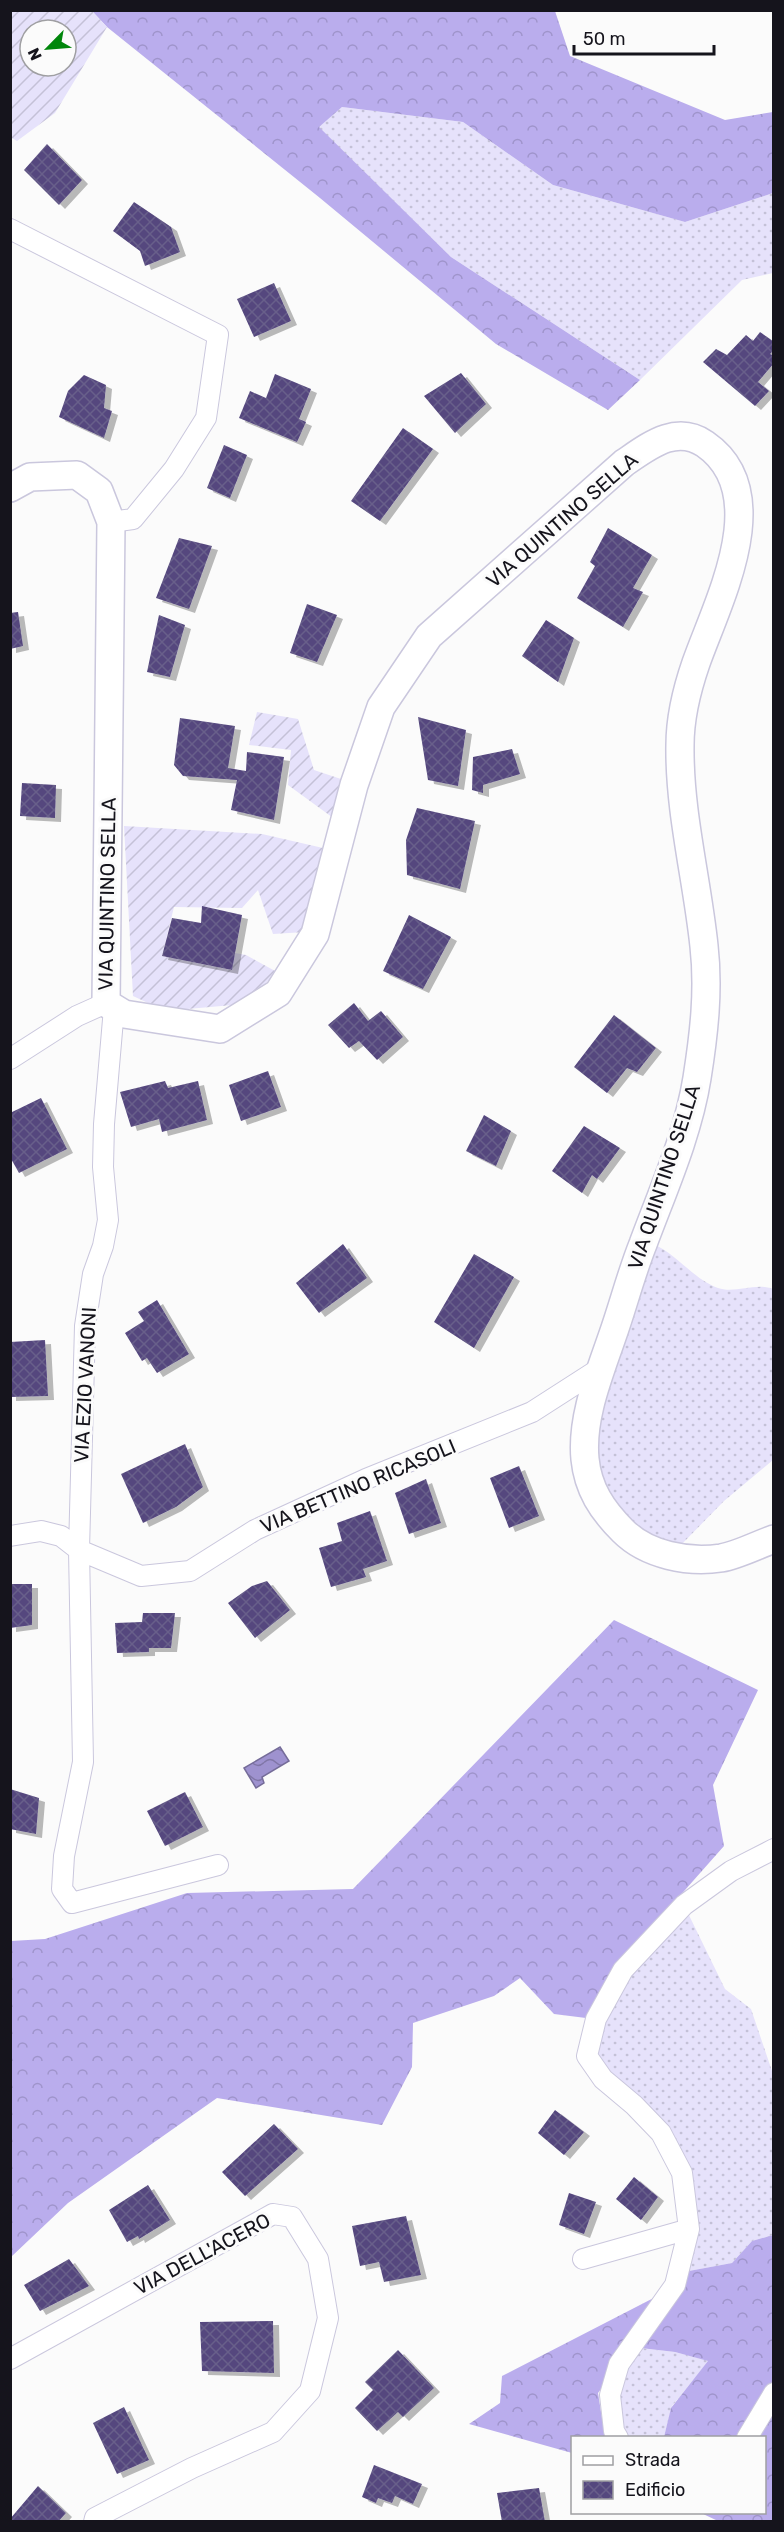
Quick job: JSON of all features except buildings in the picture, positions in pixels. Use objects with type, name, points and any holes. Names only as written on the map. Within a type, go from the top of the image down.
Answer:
[{"type":"street","points":[[10,229],[218,335],[206,418],[174,470],[133,519],[111,522]]},
{"type":"street","name":"VIA QUINTINO SELLA","points":[[10,488],[30,477],[77,475],[99,491],[111,522],[110,1006],[124,1014],[220,1029],[278,993],[315,934],[354,785],[381,707],[429,636],[624,464],[648,446],[674,435],[694,437],[710,447],[723,460],[732,474],[737,503],[738,535],[724,592],[696,663],[680,726],[679,748],[685,811],[705,948],[706,1003],[703,1043],[695,1094],[675,1157],[639,1252],[602,1367],[585,1431],[585,1461],[597,1501],[631,1539],[651,1549],[672,1557],[721,1558],[774,1539]]},
{"type":"street","points":[[10,1059],[77,1016],[110,1006]]},
{"type":"street","name":"VIA EZIO VANONI","points":[[110,1006],[103,1167],[108,1220],[103,1246],[93,1274],[85,1326],[79,1550],[83,1762],[64,1856],[62,1889],[72,1903],[218,1865]]},
{"type":"street","name":"VIA BETTINO RICASOLI","points":[[10,1536],[41,1531],[61,1536],[79,1550],[141,1576],[190,1571],[255,1530],[366,1479],[532,1412],[602,1367]]},
{"type":"street","points":[[617,2436],[614,2431],[610,2395],[619,2364],[675,2285],[690,2229],[682,2173],[661,2133],[634,2105],[603,2079],[587,2056],[596,2019],[623,1970],[684,1905],[731,1870],[774,1849]]},
{"type":"street","name":"VIA DELL'ACERO","points":[[10,2359],[273,2214],[292,2217],[318,2259],[328,2318],[310,2391],[273,2432],[192,2468],[95,2518],[94,2522]]},
{"type":"street","points":[[583,2259],[690,2229]]},
{"type":"street","points":[[748,2436],[774,2393]]},
{"type":"shaded area","points":[[10,11],[92,11],[107,27],[78,75],[78,18],[18,18],[18,78],[76,78],[55,113],[17,141],[10,137]]},
{"type":"shaded area","points":[[342,107],[463,122],[553,185],[685,222],[773,193],[773,273],[742,280],[640,380],[451,257],[318,127]]},
{"type":"shaded area","points":[[257,712],[298,719],[314,770],[347,781],[336,820],[288,785],[291,750],[249,745]]},
{"type":"shaded area","points":[[124,826],[262,834],[323,848],[305,932],[273,934],[258,890],[242,908],[174,907],[162,956],[231,970],[235,953],[246,955],[277,972],[244,1004],[165,1011],[133,996]]},
{"type":"shaded area","points":[[653,1244],[662,1248],[701,1279],[718,1288],[731,1290],[766,1287],[773,1289],[773,1460],[724,1501],[679,1547],[644,1534],[621,1515],[600,1481],[594,1431]]},
{"type":"shaded area","points":[[684,1905],[725,1989],[751,2009],[773,2074],[773,2235],[752,2241],[732,2263],[678,2273],[682,2173],[587,2056],[596,2019]]},
{"type":"shaded area","points":[[632,2347],[675,2352],[709,2361],[672,2406],[664,2436],[618,2436],[619,2364]]},
{"type":"green space","points":[[92,11],[555,11],[570,56],[725,120],[773,112],[773,193],[685,222],[553,185],[463,122],[342,107],[319,127],[451,257],[640,380],[608,410],[496,344],[320,198],[107,27]]},
{"type":"green space","points":[[614,1620],[758,1690],[713,1785],[724,1846],[608,1977],[586,2018],[554,2014],[520,1978],[494,1996],[413,2023],[412,2067],[382,2125],[217,2098],[68,2203],[11,2257],[11,1941],[45,1939],[187,1893],[353,1889]]},
{"type":"green space","points":[[773,2235],[773,2521],[718,2521],[703,2514],[766,2514],[766,2436],[664,2436],[671,2408],[708,2361],[675,2352],[632,2347],[598,2393],[605,2436],[571,2436],[571,2453],[469,2424],[500,2403],[502,2376],[671,2289],[678,2273],[732,2263],[752,2241]]},
{"type":"water","points":[[280,1747],[289,1761],[262,1777],[264,1783],[256,1788],[244,1768]]}]
